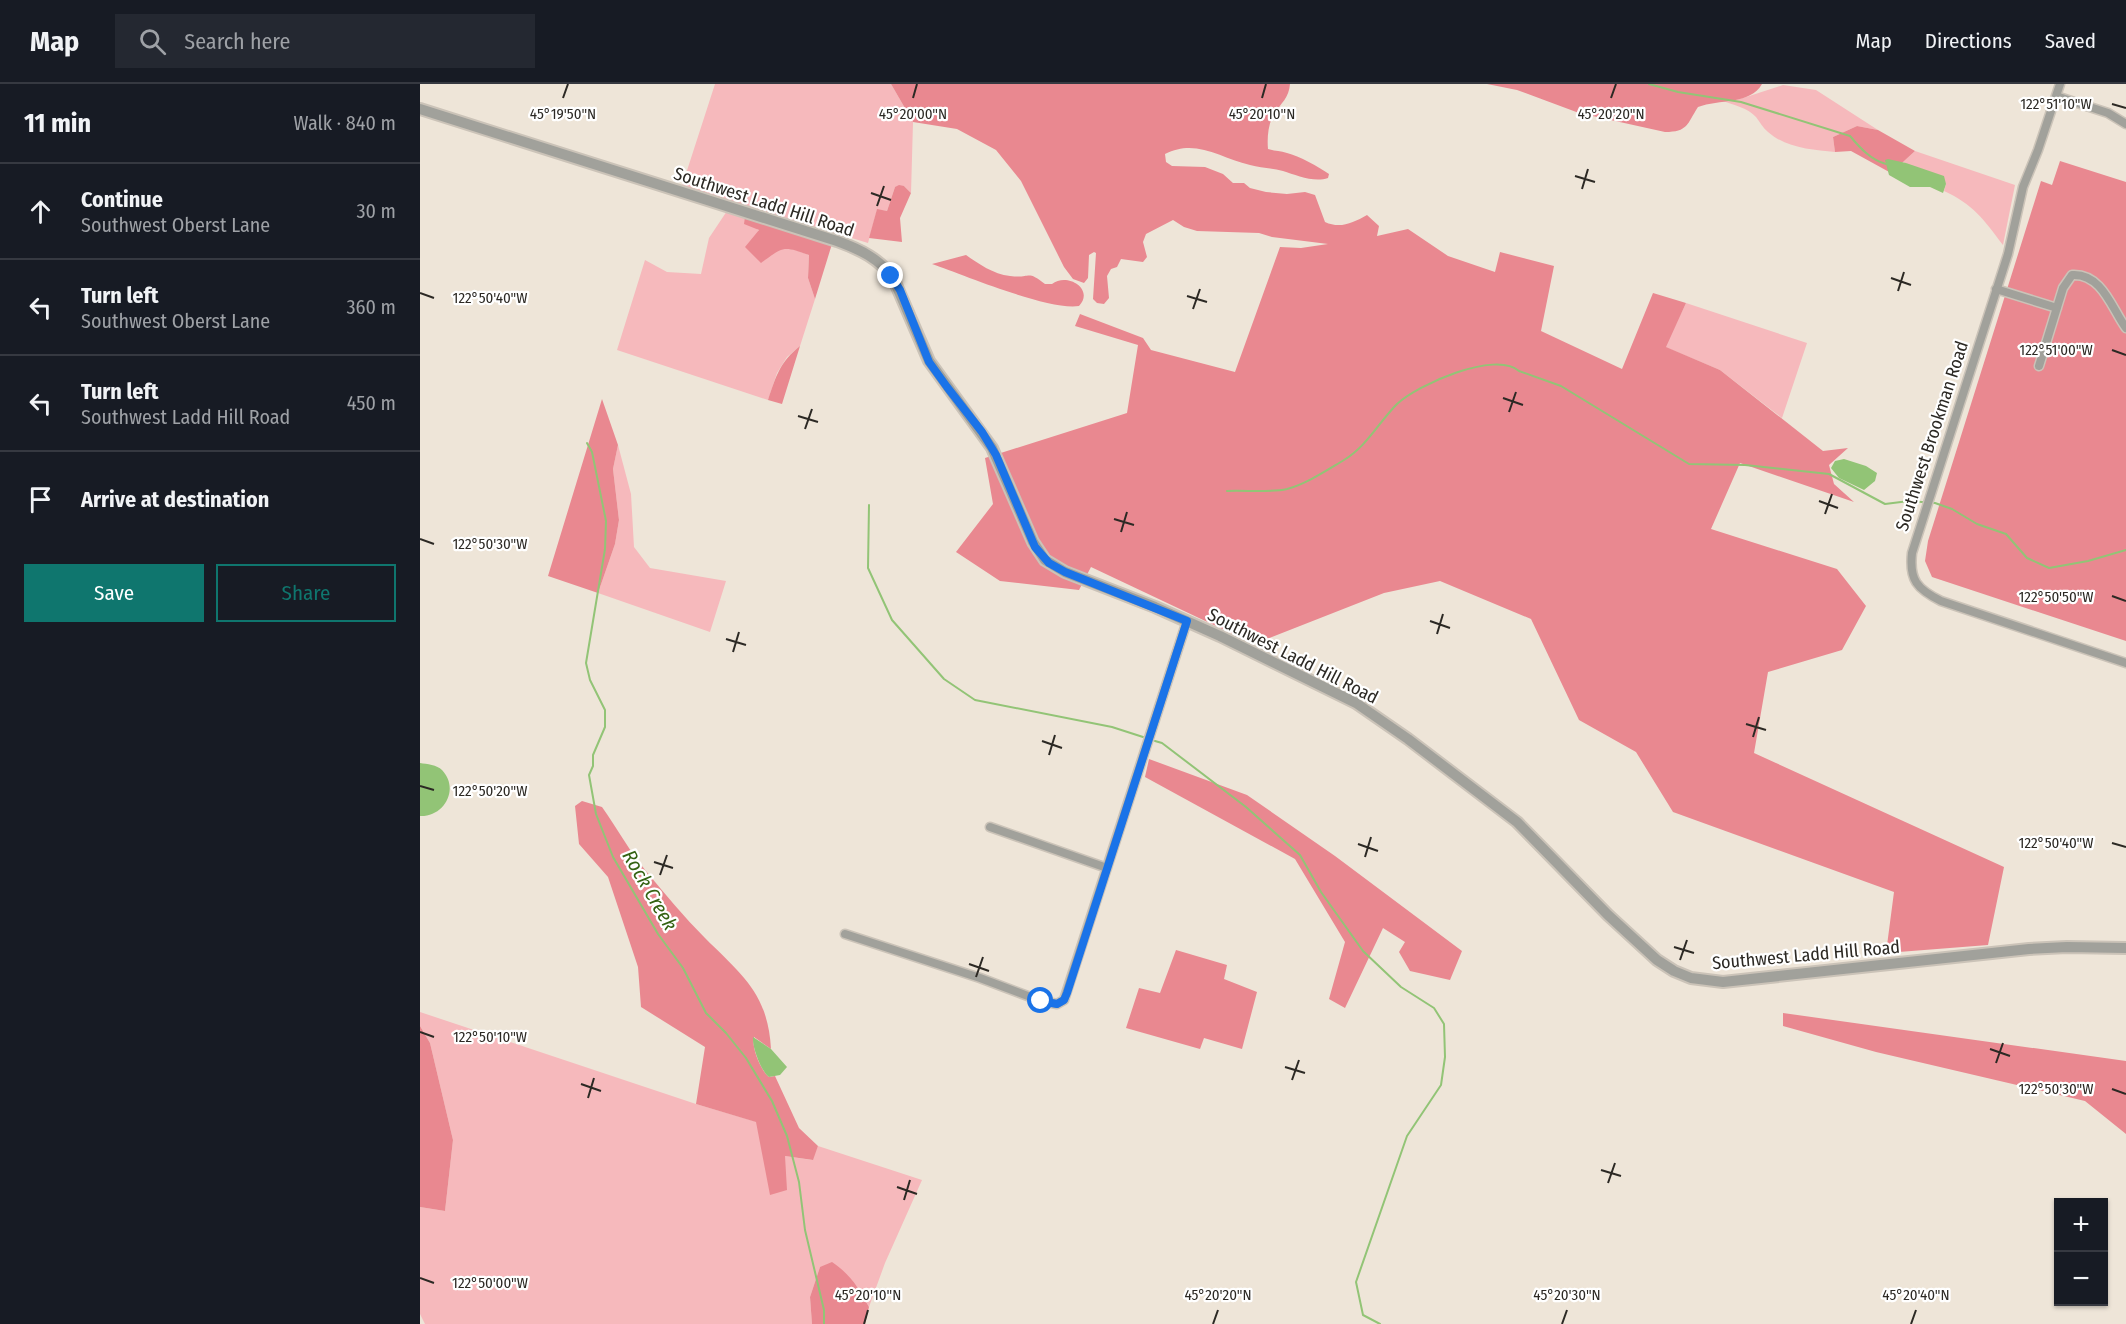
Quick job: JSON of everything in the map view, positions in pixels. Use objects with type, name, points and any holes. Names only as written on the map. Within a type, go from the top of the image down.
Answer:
[{"type":"street","name":"Southwest Brookman Road","points":[[2060,84],[2024,187],[2007,254],[1912,553],[1911,566],[1913,578],[1925,593],[1941,601],[2126,663]]},
{"type":"street","points":[[2056,96],[2108,113],[2126,124]]},
{"type":"street","name":"Southwest Ladd Hill Road","points":[[420,110],[837,241],[872,258],[884,267],[894,280],[932,365],[992,448],[1005,474],[1028,533],[1040,554],[1052,565],[1187,621],[1345,697],[1401,734],[1516,822],[1608,915],[1653,956],[1671,969],[1691,978],[1730,981],[2029,949],[2126,948]]},
{"type":"street","points":[[2039,366],[2067,280],[2072,275],[2078,275],[2102,289],[2126,328]]},
{"type":"street","points":[[1996,289],[2057,308]]},
{"type":"street","points":[[845,934],[980,978],[1041,1001],[1057,1004],[1064,1000],[1187,621]]},
{"type":"street","points":[[990,827],[1107,867]]},
{"type":"shaded area","points":[[715,84],[891,84],[913,122],[911,193],[904,186],[895,187],[887,211],[877,210],[868,243],[682,186]]},
{"type":"shaded area","points":[[891,84],[1290,84],[1286,97],[1270,122],[1268,149],[1303,159],[1329,174],[1328,178],[1317,180],[1305,178],[1279,170],[1250,165],[1198,149],[1187,148],[1165,154],[1166,162],[1172,166],[1205,167],[1223,174],[1233,183],[1244,183],[1250,188],[1266,192],[1287,194],[1305,192],[1315,195],[1325,222],[1336,225],[1346,224],[1367,215],[1379,226],[1377,236],[1408,229],[1448,256],[1495,272],[1500,252],[1554,266],[1541,331],[1622,369],[1653,293],[1686,303],[1666,347],[1720,370],[1823,451],[1848,448],[1829,465],[1834,484],[1854,502],[1740,463],[1711,529],[1837,569],[1866,606],[1842,650],[1768,672],[1754,753],[2004,867],[1988,945],[1886,953],[1894,892],[1673,812],[1636,752],[1579,720],[1531,619],[1440,581],[1384,593],[1254,644],[1091,567],[1079,590],[1000,581],[956,552],[993,504],[985,458],[1127,413],[1138,345],[1075,326],[1080,314],[1143,338],[1151,350],[1235,372],[1280,247],[1301,248],[1328,244],[1272,237],[1259,233],[1197,231],[1173,220],[1146,234],[1143,242],[1147,257],[1143,262],[1121,259],[1117,267],[1111,269],[1107,276],[1109,298],[1104,304],[1097,303],[1093,299],[1096,253],[1089,255],[1088,278],[1084,283],[1073,279],[1064,267],[1021,181],[996,150],[957,129],[913,122]]},
{"type":"shaded area","points":[[1487,84],[1762,84],[1757,91],[1742,98],[1698,107],[1683,129],[1665,132],[1579,113],[1517,90]]},
{"type":"shaded area","points":[[1783,85],[1816,90],[1878,130],[1857,126],[1833,137],[1835,152],[1808,149],[1783,142],[1766,130],[1749,111],[1723,101],[1740,99]]},
{"type":"shaded area","points":[[1857,126],[1878,130],[1915,151],[1891,173],[1851,151],[1835,152],[1833,137]]},
{"type":"shaded area","points":[[1915,151],[2015,185],[2003,245],[1984,220],[1970,207],[1944,191],[1946,184],[1903,162]]},
{"type":"shaded area","points":[[1885,160],[1944,176],[1946,184],[1943,193],[1930,187],[1910,187],[1889,175]]},
{"type":"shaded area","points":[[2060,161],[2126,182],[2126,641],[1932,577],[1925,561],[1928,541],[2041,181],[2052,185]]},
{"type":"shaded area","points":[[904,186],[911,193],[900,218],[902,242],[869,238],[877,209],[887,211],[895,187]]},
{"type":"shaded area","points":[[727,211],[745,217],[778,250],[788,247],[809,255],[808,278],[815,299],[800,346],[787,357],[777,373],[768,400],[617,350],[645,260],[667,272],[701,274],[709,238]]},
{"type":"shaded area","points":[[745,217],[832,244],[815,299],[808,278],[809,255],[783,249],[761,263],[745,247],[759,230],[744,224]]},
{"type":"shaded area","points":[[966,255],[986,268],[1004,275],[1031,276],[1045,284],[1071,281],[1081,288],[1084,294],[1083,300],[1079,306],[1048,303],[1006,291],[932,264]]},
{"type":"shaded area","points":[[1686,303],[1807,343],[1782,418],[1720,370],[1665,347]]},
{"type":"shaded area","points":[[800,346],[782,404],[768,400],[780,370]]},
{"type":"shaded area","points":[[602,399],[618,445],[613,469],[619,520],[615,544],[598,593],[548,576]]},
{"type":"shaded area","points":[[618,445],[631,494],[634,547],[650,568],[726,581],[710,632],[598,593],[615,544],[619,520],[613,469]]},
{"type":"shaded area","points":[[1844,459],[1866,466],[1877,473],[1875,481],[1864,490],[1839,478],[1831,468],[1835,461]]},
{"type":"shaded area","points":[[1149,759],[1247,795],[1335,856],[1462,951],[1450,980],[1410,971],[1399,952],[1405,942],[1383,928],[1345,1008],[1329,999],[1345,942],[1295,859],[1145,777]]},
{"type":"shaded area","points":[[420,763],[440,768],[450,785],[447,800],[442,807],[429,815],[420,816]]},
{"type":"shaded area","points":[[582,801],[602,807],[646,871],[690,922],[741,974],[758,999],[769,1030],[771,1049],[754,1037],[757,1059],[769,1077],[775,1076],[799,1128],[818,1146],[813,1160],[785,1156],[787,1190],[770,1195],[756,1122],[696,1104],[705,1047],[641,1007],[638,967],[608,877],[579,844],[575,806]]},
{"type":"shaded area","points":[[1176,950],[1227,965],[1224,979],[1257,992],[1242,1049],[1204,1038],[1200,1049],[1126,1028],[1139,988],[1160,993]]},
{"type":"shaded area","points":[[420,1012],[696,1104],[757,1122],[785,1156],[812,1160],[818,1146],[922,1180],[885,1263],[869,1307],[859,1288],[820,1267],[810,1297],[812,1324],[425,1324],[420,1314],[420,1207],[445,1211],[453,1140],[430,1043],[420,1026]]},
{"type":"shaded area","points":[[1783,1013],[2126,1061],[2126,1134],[2085,1101],[1876,1052],[1783,1026]]},
{"type":"shaded area","points":[[420,1026],[430,1043],[453,1140],[445,1211],[420,1207]]},
{"type":"shaded area","points":[[753,1037],[771,1049],[787,1067],[780,1075],[769,1077],[763,1070],[754,1047]]},
{"type":"shaded area","points":[[832,1262],[854,1282],[869,1307],[865,1324],[812,1324],[810,1297],[820,1267]]},
{"type":"waterway","points":[[1649,84],[1678,92],[1741,102],[1850,136],[1871,157],[1886,164]]},
{"type":"waterway","points":[[1227,491],[1280,490],[1302,484],[1352,454],[1366,441],[1390,411],[1407,396],[1457,372],[1493,365],[1508,366],[1561,386],[1689,464],[1745,465],[1829,474],[1885,504],[1909,501],[1935,503],[1952,509],[1977,524],[2006,534],[2027,558],[2049,568],[2088,561],[2126,550]]},
{"type":"waterway","name":"Rock Creek","points":[[587,443],[592,452],[606,521],[605,549],[586,663],[590,680],[605,710],[605,727],[593,755],[593,766],[589,775],[596,814],[613,857],[658,934],[683,968],[706,1013],[746,1058],[772,1101],[787,1136],[799,1182],[805,1230],[824,1310],[824,1324]]},
{"type":"waterway","points":[[869,505],[868,568],[892,620],[944,679],[975,700],[1112,727],[1143,737]]},
{"type":"waterway","points":[[1155,741],[1162,743],[1246,807],[1300,855],[1321,892],[1363,951],[1401,987],[1434,1008],[1444,1024],[1445,1057],[1441,1085],[1407,1136],[1356,1282],[1363,1315],[1380,1324]]},
{"type":"route","points":[[891,276],[900,290],[929,362],[992,448],[1005,474],[1028,533],[1040,554],[1052,565],[1065,572],[1187,621],[1067,993],[1064,1000],[1057,1004],[1041,1001]]}]
